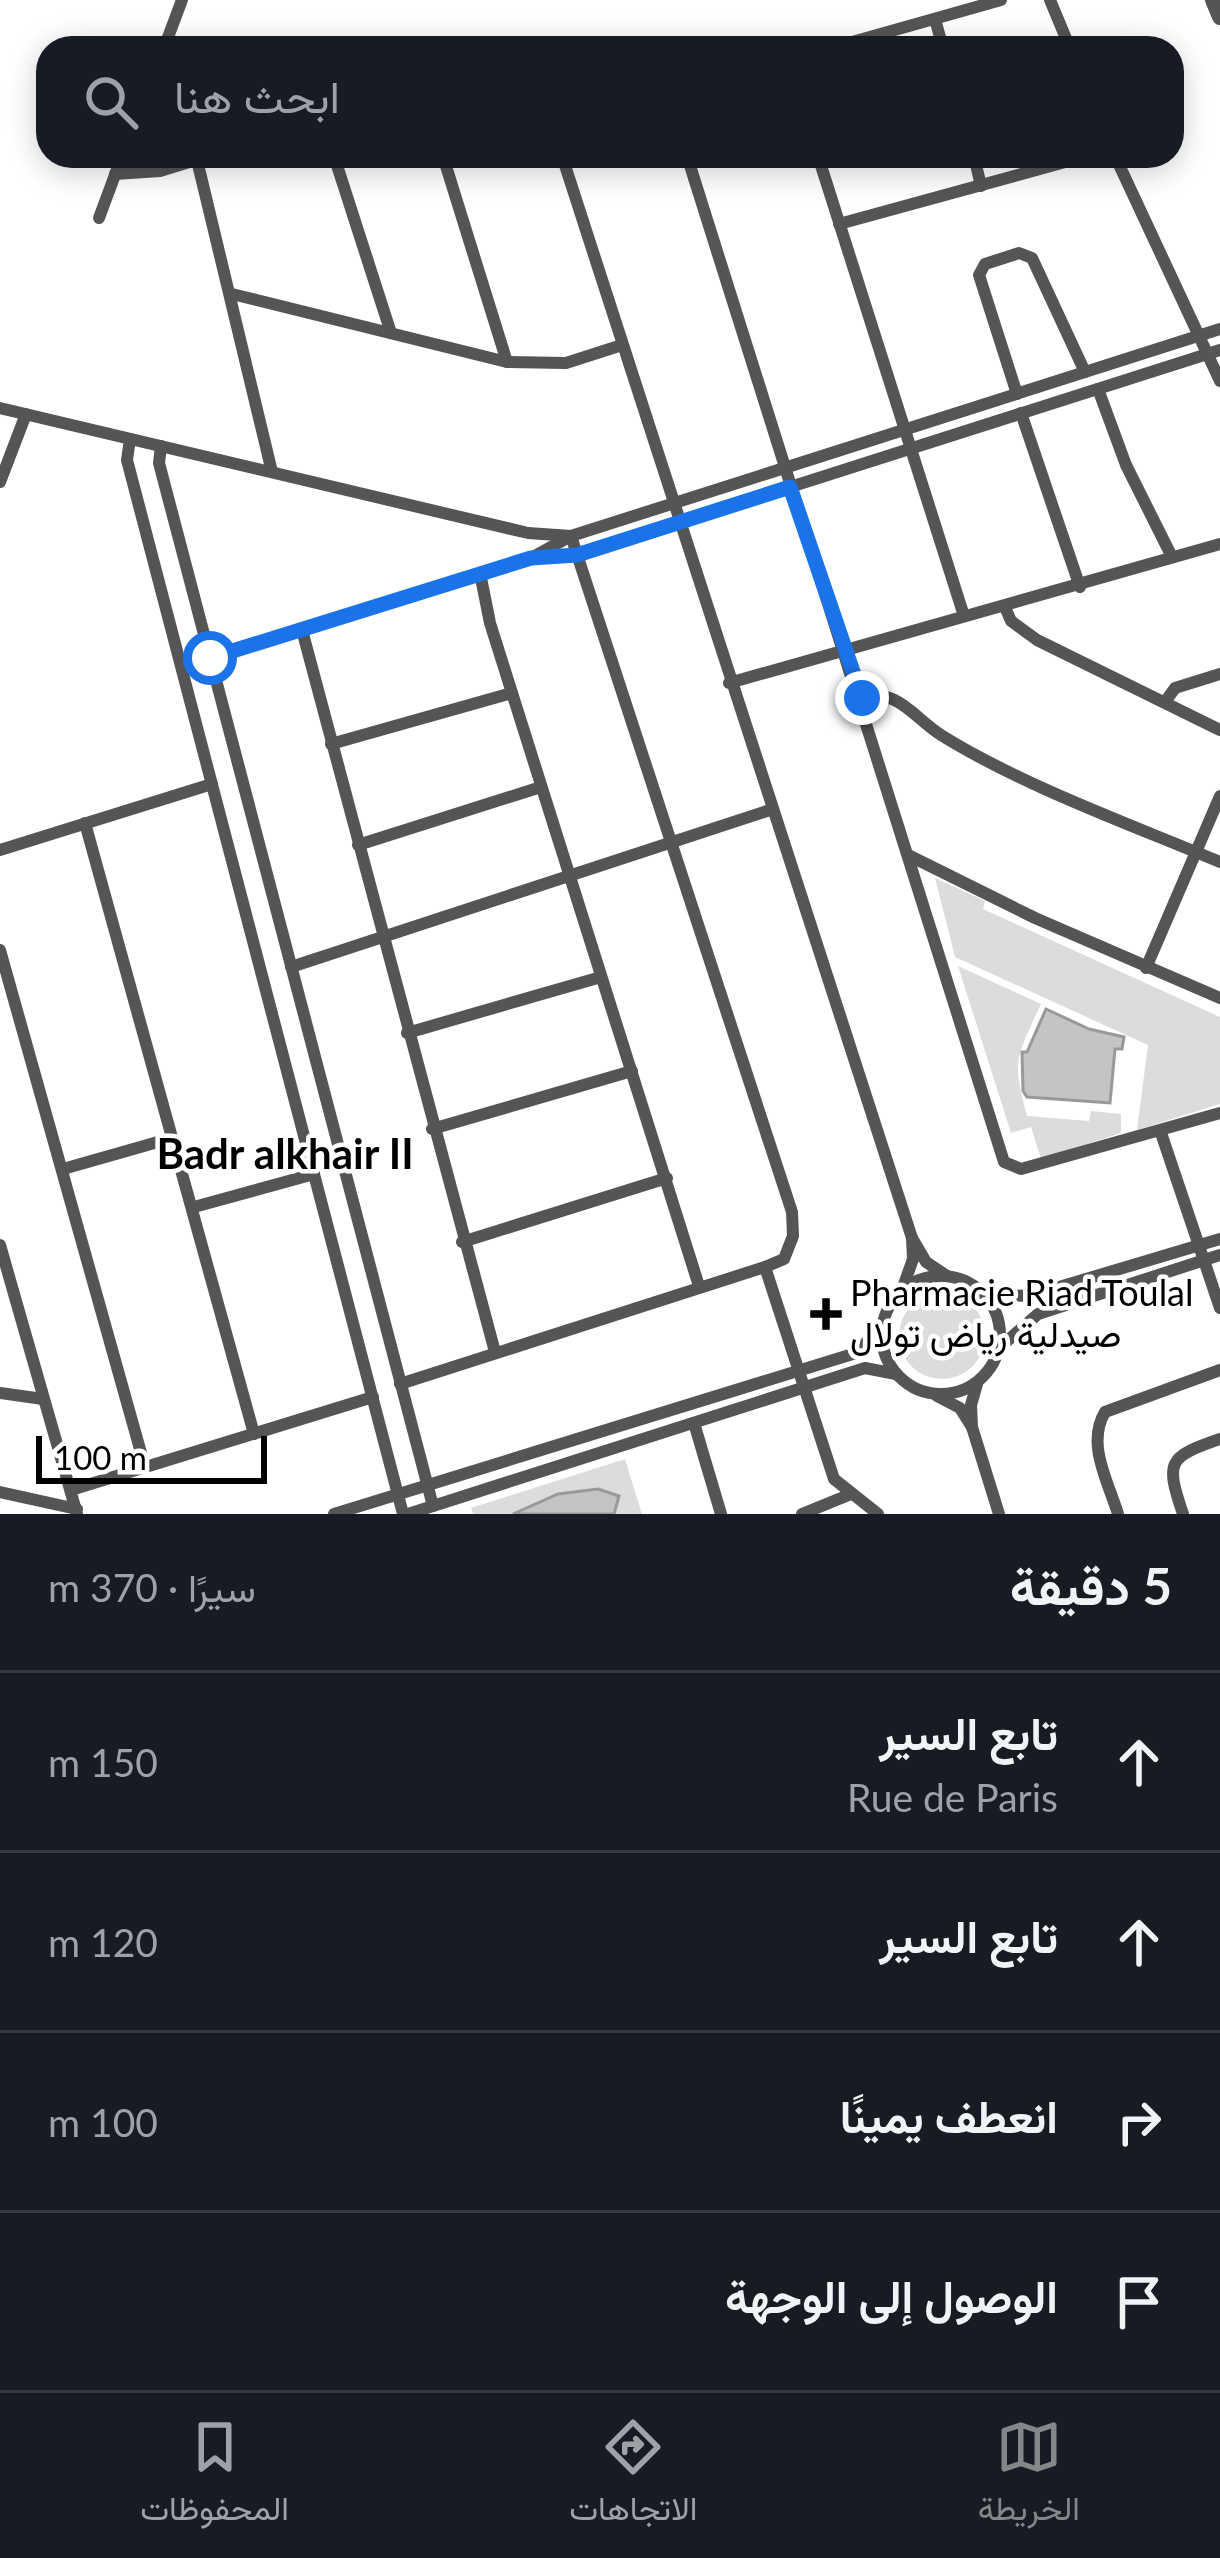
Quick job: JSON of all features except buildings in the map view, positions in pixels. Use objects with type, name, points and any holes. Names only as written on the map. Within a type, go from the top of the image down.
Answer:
[{"type":"street","points":[[168,36],[182,0]]},
{"type":"street","points":[[876,36],[1001,0]]},
{"type":"street","points":[[1049,0],[1065,36]]},
{"type":"street","points":[[1213,0],[1220,17]]},
{"type":"street","points":[[935,20],[940,36]]},
{"type":"street","points":[[99,218],[118,168]]},
{"type":"street","points":[[116,174],[169,168]]},
{"type":"street","points":[[203,168],[272,472]]},
{"type":"street","points":[[338,168],[391,333]]},
{"type":"street","points":[[447,168],[507,362]]},
{"type":"street","points":[[566,168],[770,810],[912,1238],[926,1262],[983,1294],[1029,1296],[1220,1239]]},
{"type":"street","points":[[691,168],[783,468],[862,698],[1004,1162],[1021,1169],[1220,1113]]},
{"type":"street","points":[[822,168],[964,616]]},
{"type":"street","points":[[977,168],[981,186]]},
{"type":"street","points":[[839,224],[1045,168]]},
{"type":"street","points":[[1121,168],[1200,335],[1215,352],[1220,381]]},
{"type":"street","points":[[1016,394],[979,271],[1007,255],[1032,258],[1085,372]]},
{"type":"street","points":[[232,294],[507,362],[566,362],[622,345]]},
{"type":"street","points":[[210,658],[531,558],[571,536],[1220,329]]},
{"type":"street","points":[[531,558],[577,555],[1215,352]]},
{"type":"street","points":[[1098,389],[1126,465],[1172,557]]},
{"type":"street","points":[[0,408],[528,533],[571,536]]},
{"type":"street","points":[[1021,413],[1080,587]]},
{"type":"street","points":[[0,482],[26,414]]},
{"type":"street","points":[[130,439],[127,460],[406,1514],[865,1368],[896,1374],[961,1408],[972,1427],[999,1514]]},
{"type":"street","points":[[161,446],[159,463],[433,1506]]},
{"type":"street","points":[[400,1384],[765,1267],[784,1259],[794,1222],[571,536]]},
{"type":"street","points":[[729,683],[1220,544]]},
{"type":"street","points":[[480,573],[512,693],[699,1286]]},
{"type":"street","points":[[1006,608],[1011,621],[1037,640],[1220,730]]},
{"type":"street","points":[[302,630],[495,1352]]},
{"type":"street","points":[[1165,702],[1175,688],[1220,674]]},
{"type":"street","points":[[332,745],[512,693]]},
{"type":"street","points":[[862,698],[875,694],[894,699],[947,739],[1220,862]]},
{"type":"street","points":[[0,850],[212,784]]},
{"type":"street","points":[[358,845],[541,787]]},
{"type":"street","points":[[1145,968],[1220,796]]},
{"type":"street","points":[[291,968],[770,810]]},
{"type":"street","points":[[85,824],[254,1434]]},
{"type":"street","points":[[910,856],[1145,968],[1220,998]]},
{"type":"street","points":[[0,950],[145,1467]]},
{"type":"street","points":[[407,1033],[601,976]]},
{"type":"street","points":[[432,1130],[632,1072]]},
{"type":"street","points":[[1161,1132],[1220,1308]]},
{"type":"street","points":[[63,1169],[172,1138]]},
{"type":"street","points":[[194,1207],[314,1174]]},
{"type":"street","points":[[462,1242],[667,1178]]},
{"type":"street","points":[[334,1514],[856,1353],[883,1326],[900,1293],[913,1259],[912,1238]]},
{"type":"street","points":[[0,1245],[77,1511],[0,1492]]},
{"type":"street","points":[[972,1427],[973,1394],[998,1349],[1038,1314],[1220,1256]]},
{"type":"street","points":[[765,1267],[834,1479],[870,1502],[878,1514]]},
{"type":"street","points":[[900,1293],[914,1282],[948,1277]]},
{"type":"street","points":[[983,1294],[998,1319],[998,1349]]},
{"type":"street","points":[[883,1326],[884,1352],[896,1374]]},
{"type":"street","points":[[1118,1514],[1095,1434],[1105,1412],[1220,1370]]},
{"type":"street","points":[[930,1393],[959,1391],[984,1376]]},
{"type":"street","points":[[0,1393],[43,1399]]},
{"type":"street","points":[[71,1490],[373,1397]]},
{"type":"street","points":[[694,1423],[721,1514]]},
{"type":"street","points":[[1183,1514],[1172,1480],[1174,1461],[1181,1452],[1220,1439]]},
{"type":"street","points":[[802,1514],[851,1494]]},
{"type":"shaded area","points":[[935,878],[985,901],[983,909],[1220,1017],[1220,1104],[1137,1130],[1148,1045],[955,957]]},
{"type":"shaded area","points":[[958,966],[1041,1004],[1019,1060],[1027,1116],[1089,1121],[1091,1111],[1121,1114],[1121,1133],[1041,1159],[1031,1127],[1011,1133]]},
{"type":"shaded area","points":[[942,1293],[973,1305],[985,1336],[973,1367],[942,1379],[911,1367],[899,1336],[911,1305]]},
{"type":"shaded area","points":[[625,1459],[642,1514],[473,1514],[471,1508]]},
{"type":"place","name":"Pharmacie Riad Toulal صيدلية رياض تولال","points":[[826,1314]]},
{"type":"district","name":"Badr alkhair II","points":[[285,1154]]},
{"type":"route","points":[[210,658],[531,558],[577,555],[790,487],[862,698]]}]
